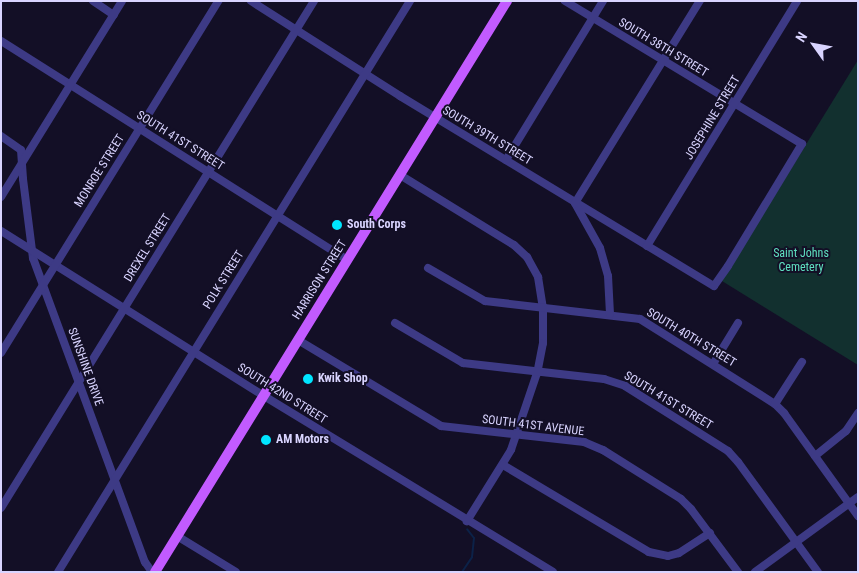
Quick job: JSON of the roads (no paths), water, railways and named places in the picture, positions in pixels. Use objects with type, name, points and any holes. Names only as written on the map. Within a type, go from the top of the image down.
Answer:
[{"type":"main road","name":"HARRISON STREET","points":[[154,572],[506,1]]},
{"type":"street","points":[[92,1],[114,15]]},
{"type":"street","points":[[1,197],[122,1]]},
{"type":"street","name":"MONROE STREET","points":[[1,353],[218,1]]},
{"type":"street","name":"SOUTH 39TH STREET","points":[[250,1],[435,117],[714,286]]},
{"type":"street","name":"DREXEL STREET","points":[[1,508],[314,1]]},
{"type":"street","name":"POLK STREET","points":[[58,572],[410,1]]},
{"type":"street","name":"SOUTH 38TH STREET","points":[[565,1],[802,144],[714,286]]},
{"type":"street","points":[[506,160],[603,1]]},
{"type":"street","points":[[610,314],[608,276],[600,248],[575,202],[700,1]]},
{"type":"street","name":"JOSEPHINE STREET","points":[[647,246],[797,1]]},
{"type":"street","name":"SOUTH 41ST STREET","points":[[1,41],[347,260]]},
{"type":"street","points":[[1,136],[21,150],[22,164]]},
{"type":"street","name":"SUNSHINE DRIVE","points":[[22,164],[32,249],[43,285],[145,562],[154,572]]},
{"type":"street","points":[[400,175],[521,250],[538,277],[543,306],[543,343],[538,373],[518,436],[503,464],[467,521]]},
{"type":"street","name":"SOUTH 42ND STREET","points":[[1,230],[264,396],[553,572]]},
{"type":"street","name":"SOUTH 40TH STREET","points":[[428,268],[485,301],[610,314],[640,320],[775,404],[784,413],[858,516]]},
{"type":"street","name":"SOUTH 41ST STREET","points":[[395,323],[463,363],[613,381],[626,386],[728,451],[818,572]]},
{"type":"street","points":[[713,364],[738,324]]},
{"type":"street","name":"SOUTH 41ST AVENUE","points":[[298,340],[441,426],[584,442],[602,450],[681,499],[692,508],[738,572]]},
{"type":"street","points":[[775,404],[802,362]]},
{"type":"street","points":[[814,456],[846,431],[858,413]]},
{"type":"street","points":[[503,464],[649,552],[668,556],[679,553],[710,533]]},
{"type":"street","points":[[755,572],[858,497]]},
{"type":"street","points":[[177,536],[236,572]]},
{"type":"waterway","points":[[462,572],[472,557],[474,538],[467,529]]},
{"type":"place","name":"South Corps","points":[[337,225]]},
{"type":"place","name":"Kwik Shop","points":[[308,379]]},
{"type":"place","name":"AM Motors","points":[[266,440]]},
{"type":"park label","name":"Saint Johns Cemetery","points":[[801,261]]}]
